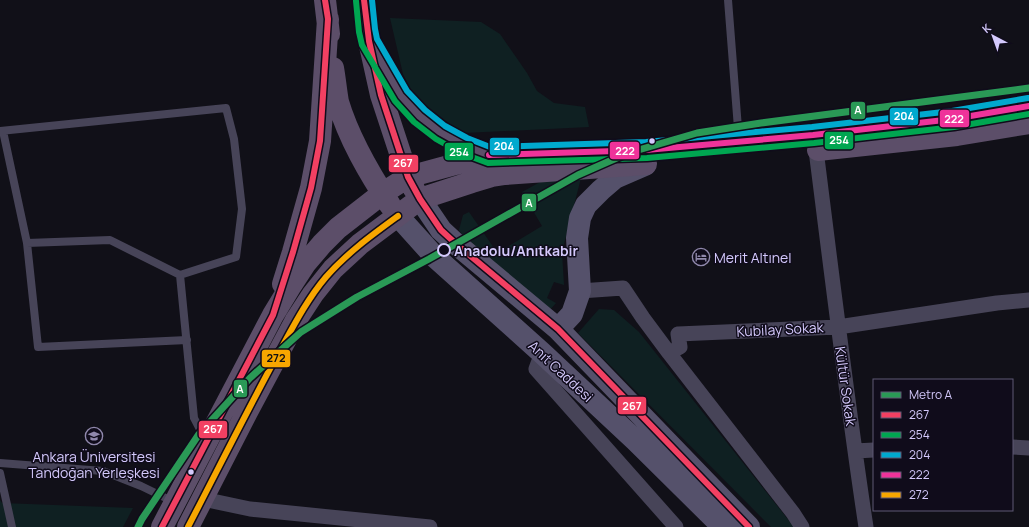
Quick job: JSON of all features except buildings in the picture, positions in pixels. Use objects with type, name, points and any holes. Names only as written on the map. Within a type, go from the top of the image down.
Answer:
[{"type":"main road","points":[[364,0],[369,41],[381,95],[408,177],[420,199]]},
{"type":"main road","points":[[326,10],[338,102],[350,134],[364,163],[398,216]]},
{"type":"main road","points":[[273,315],[311,188],[320,141],[326,10]]},
{"type":"main road","points":[[369,41],[397,91],[412,109],[430,125],[446,136],[473,150],[489,156]]},
{"type":"main road","points":[[162,527],[273,315],[305,264],[338,228],[382,193],[408,177],[489,156],[646,150],[813,136],[953,119],[1029,106]]},
{"type":"main road","points":[[188,527],[246,412],[296,320],[312,294],[347,255],[420,199],[492,176],[505,174],[816,150],[957,135],[1029,122]]},
{"type":"main road","points":[[558,329],[572,314],[580,291],[577,238],[580,218],[586,205],[615,178],[647,164]]},
{"type":"main road","name":"Anıt Caddesi","points":[[420,199],[441,230],[558,329],[749,527]]},
{"type":"main road","name":"Anıt Caddesi","points":[[398,216],[435,257],[542,353],[723,527]]},
{"type":"street","name":"Kültür Sokak","points":[[816,150],[838,327],[866,527]]},
{"type":"street","points":[[580,291],[623,288],[669,353],[793,513],[802,527]]},
{"type":"street","name":"Kubilay Sokak","points":[[669,353],[680,347],[678,334],[838,327],[997,303],[1029,300]]},
{"type":"street","points":[[542,353],[536,369],[676,527]]},
{"type":"street","points":[[1013,448],[1029,448]]},
{"type":"street","points":[[855,451],[873,450]]},
{"type":"street","points":[[203,499],[250,509],[421,527]]},
{"type":"lane","points":[[728,0],[739,142]]},
{"type":"lane","points":[[27,243],[110,240],[180,275],[236,257],[242,209],[234,140],[226,108],[1,131],[27,243],[38,347],[187,340]]},
{"type":"lane","points":[[180,275],[194,418],[207,442]]},
{"type":"lane","points":[[0,463],[103,471],[142,486],[175,503]]},
{"type":"lane","points":[[0,473],[12,527]]},
{"type":"shaded area","points":[[390,18],[481,22],[500,34],[527,73],[537,91],[554,103],[585,107],[589,127],[464,133],[430,111],[412,92],[403,74]]},
{"type":"shaded area","points":[[581,178],[562,252],[564,285],[554,282],[547,298],[556,303],[549,311],[467,242],[459,230],[463,215],[469,212],[494,248],[499,252],[542,226],[522,192],[542,181]]},
{"type":"shaded area","points":[[599,309],[614,310],[639,332],[794,527],[771,527],[578,333]]},
{"type":"shaded area","points":[[0,500],[2,503],[133,508],[123,527],[0,527]]},
{"type":"metro line","name":"A","points":[[138,527],[199,434],[250,378],[301,332],[357,297],[429,259],[578,175],[628,153],[697,133],[761,123],[1029,88]]},
{"type":"transit line","name":"267","points":[[162,527],[273,315],[293,252],[311,188],[320,141],[328,19],[325,0]]},
{"type":"transit line","name":"267","points":[[364,0],[369,41],[381,95],[408,177],[420,199],[441,230],[558,329],[749,527]]},
{"type":"transit line","name":"204","points":[[372,0],[377,39],[407,91],[425,110],[445,126],[467,138],[490,147],[646,142],[812,127],[952,111],[1028,98]]},
{"type":"transit line","name":"254","points":[[356,1],[359,32],[362,45],[395,101],[414,122],[436,139],[461,153],[488,163],[647,158],[814,143],[954,127],[1029,114]]},
{"type":"transit line","name":"222","points":[[489,155],[646,150],[813,135],[953,119],[1029,106]]},
{"type":"transit line","name":"272","points":[[188,527],[272,365],[297,320],[318,287],[351,252],[398,216]]},
{"type":"place","name":"Anadolu/Anıtkabir","points":[[444,250]]},
{"type":"place","name":"Merit Altınel","points":[[701,257]]},
{"type":"place","name":"Ankara Üniversitesi Tandoğan Yerleşkesi","points":[[94,436]]}]
